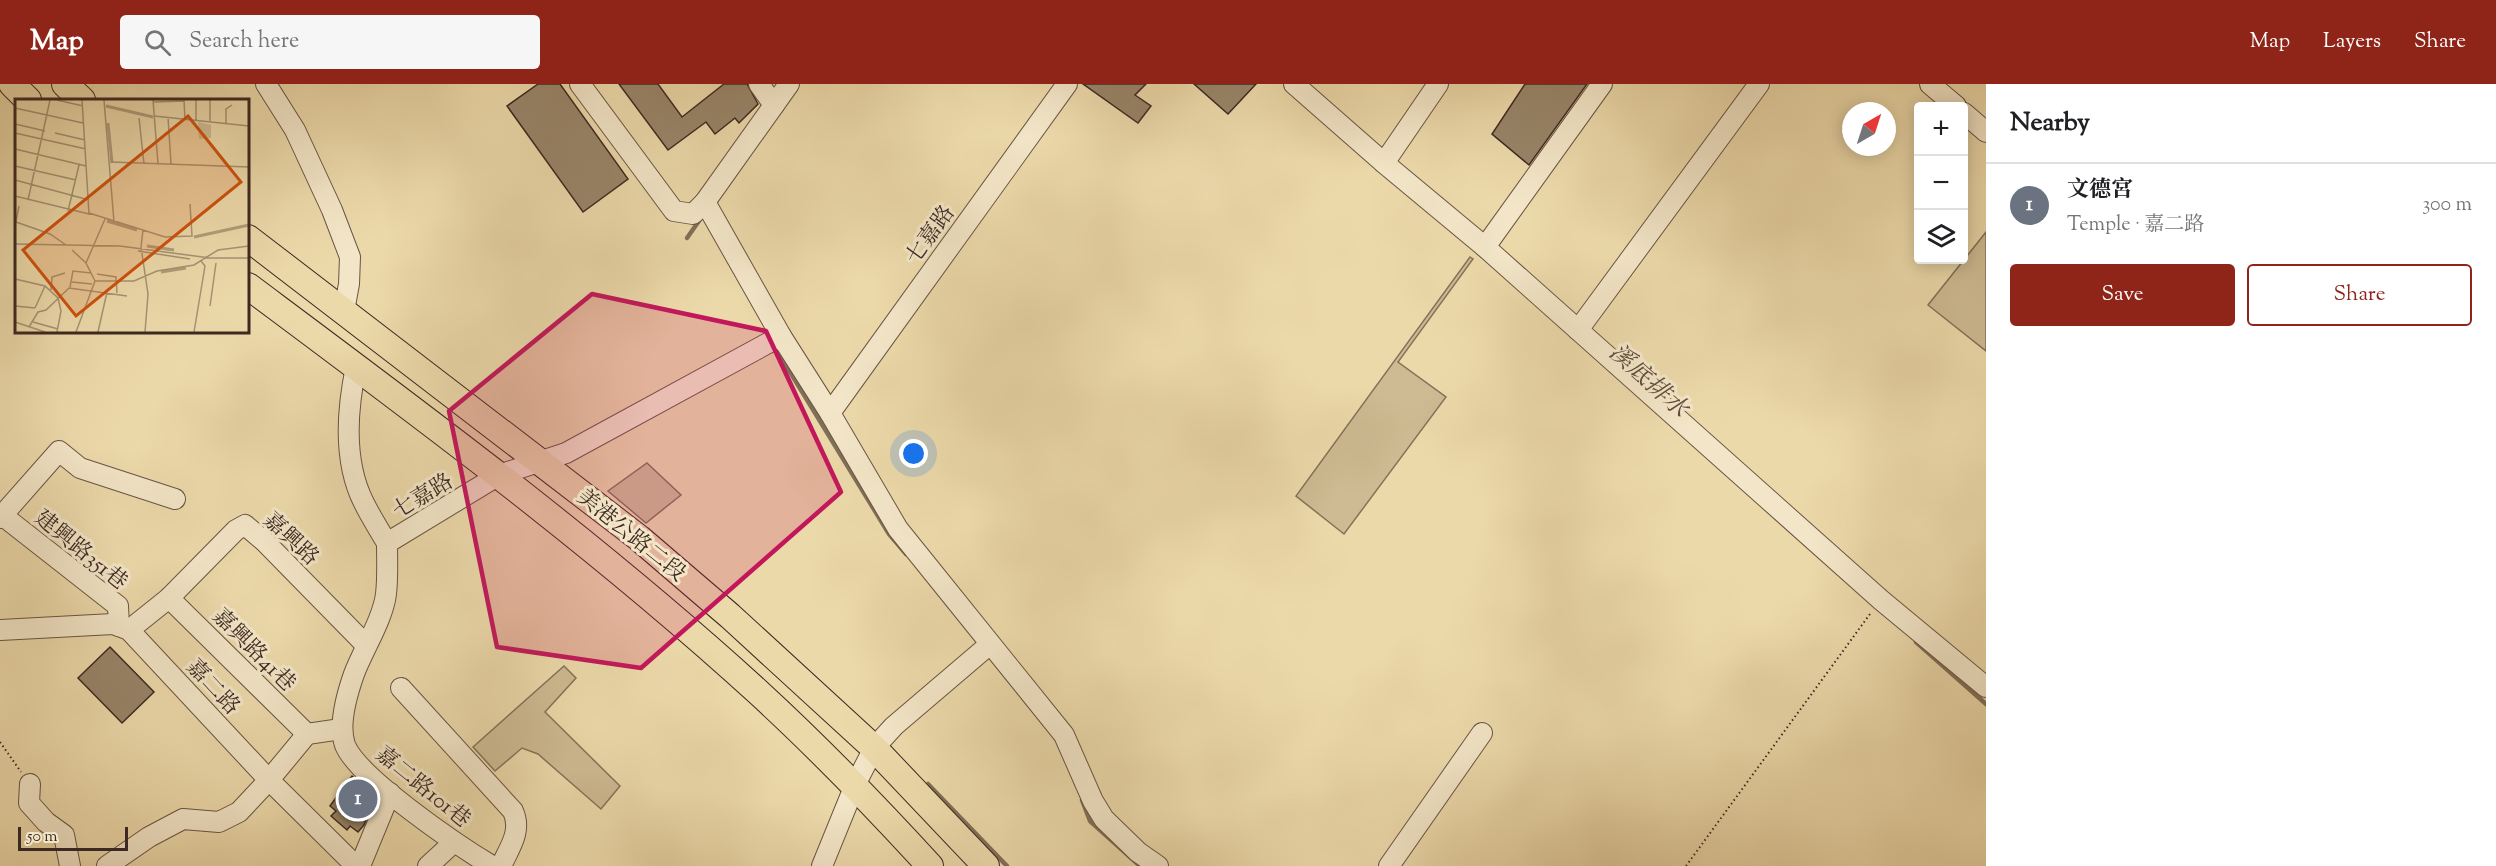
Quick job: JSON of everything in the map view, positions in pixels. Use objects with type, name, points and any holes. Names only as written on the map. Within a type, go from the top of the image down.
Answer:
[{"type":"main road","points":[[12,84],[27,99]]},
{"type":"main road","points":[[65,84],[81,99]]},
{"type":"main road","name":"美港公路二段","points":[[249,239],[639,538],[722,609],[874,748],[986,866]]},
{"type":"main road","name":"美港公路二段","points":[[249,287],[499,475],[682,625],[759,693],[855,785],[930,866]]},
{"type":"street","points":[[266,84],[296,130],[332,210],[350,257],[349,284],[344,311]]},
{"type":"street","points":[[580,84],[674,211],[693,214],[705,202],[789,84]]},
{"type":"street","points":[[759,84],[774,105]]},
{"type":"street","name":"七嘉路","points":[[830,413],[1067,84]]},
{"type":"street","points":[[1294,84],[1485,247],[1881,600],[1986,687]]},
{"type":"street","points":[[1384,163],[1438,84]]},
{"type":"street","points":[[1485,247],[1602,84]]},
{"type":"street","points":[[1578,330],[1760,84]]},
{"type":"street","points":[[1938,87],[1952,102]]},
{"type":"street","points":[[1968,116],[1986,132]]},
{"type":"street","points":[[705,202],[781,336],[830,413],[898,529],[984,649],[1064,735],[1093,801],[1104,819],[1138,852],[1158,866]]},
{"type":"street","name":"七嘉路","points":[[341,729],[353,677],[386,595],[387,543],[499,475],[566,453],[781,336]]},
{"type":"street","points":[[356,367],[349,403],[351,460],[363,501],[387,543]]},
{"type":"street","points":[[1,517],[59,451],[80,468],[175,500]]},
{"type":"street","name":"建興路351巷","points":[[1,517],[118,606],[124,628]]},
{"type":"street","name":"嘉興路","points":[[124,628],[169,598],[236,530],[245,525],[265,542],[366,645]]},
{"type":"street","name":"嘉興路41巷","points":[[169,598],[307,734]]},
{"type":"street","points":[[0,630],[113,624],[124,628]]},
{"type":"street","name":"嘉二路","points":[[124,628],[269,780],[358,866]]},
{"type":"street","points":[[822,866],[855,785],[874,748],[894,726],[984,649]]},
{"type":"street","points":[[401,688],[513,811],[518,823],[516,834],[501,866]]},
{"type":"street","points":[[107,866],[148,837],[183,819],[219,822],[238,812],[269,780],[307,734],[341,729]]},
{"type":"street","name":"嘉二路101巷","points":[[341,729],[351,757],[390,793],[453,843],[492,866]]},
{"type":"street","points":[[1389,866],[1482,734]]},
{"type":"street","points":[[30,784],[29,803],[46,822],[64,835],[70,866]]},
{"type":"street","points":[[358,866],[390,793]]},
{"type":"street","points":[[428,866],[453,843]]},
{"type":"path","points":[[1686,866],[1881,600]]},
{"type":"path","points":[[0,742],[30,784]]},
{"type":"highlighted area","points":[[592,294],[766,331],[841,492],[641,668],[497,647],[449,411]]},
{"type":"shaded area","points":[[1986,232],[1986,351],[1928,305],[1961,264],[1968,264],[1968,255]]},
{"type":"shaded area","points":[[1470,257],[1473,259],[1398,362],[1446,397],[1344,534],[1296,496]]},
{"type":"shaded area","points":[[647,463],[681,495],[646,523],[608,491]]},
{"type":"shaded area","points":[[564,666],[576,678],[545,712],[620,786],[601,809],[538,754],[522,748],[495,771],[473,747]]},
{"type":"building","points":[[538,84],[560,84],[628,179],[583,212],[507,106]]},
{"type":"building","points":[[619,84],[658,84],[682,117],[724,84],[747,84],[758,104],[739,123],[735,118],[715,134],[706,122],[668,150]]},
{"type":"building","points":[[1083,84],[1146,84],[1135,95],[1151,106],[1138,123]]},
{"type":"building","points":[[1194,84],[1256,84],[1228,114]]},
{"type":"building","points":[[1525,84],[1587,84],[1529,165],[1492,134]]},
{"type":"building","points":[[110,647],[154,692],[122,723],[78,678]]},
{"type":"building","points":[[352,776],[375,797],[364,825],[358,832],[350,826],[347,830],[331,816],[336,811],[330,806]]},
{"type":"waterway","points":[[687,238],[701,218]]},
{"type":"waterway","points":[[779,354],[889,534],[906,554]]},
{"type":"waterway","name":"溪底排水","points":[[1916,642],[1986,704]]},
{"type":"waterway","points":[[928,784],[1007,866]]},
{"type":"waterway","points":[[1082,800],[1090,821],[1140,866]]},
{"type":"place","name":"文德宮","points":[[358,799]]}]
